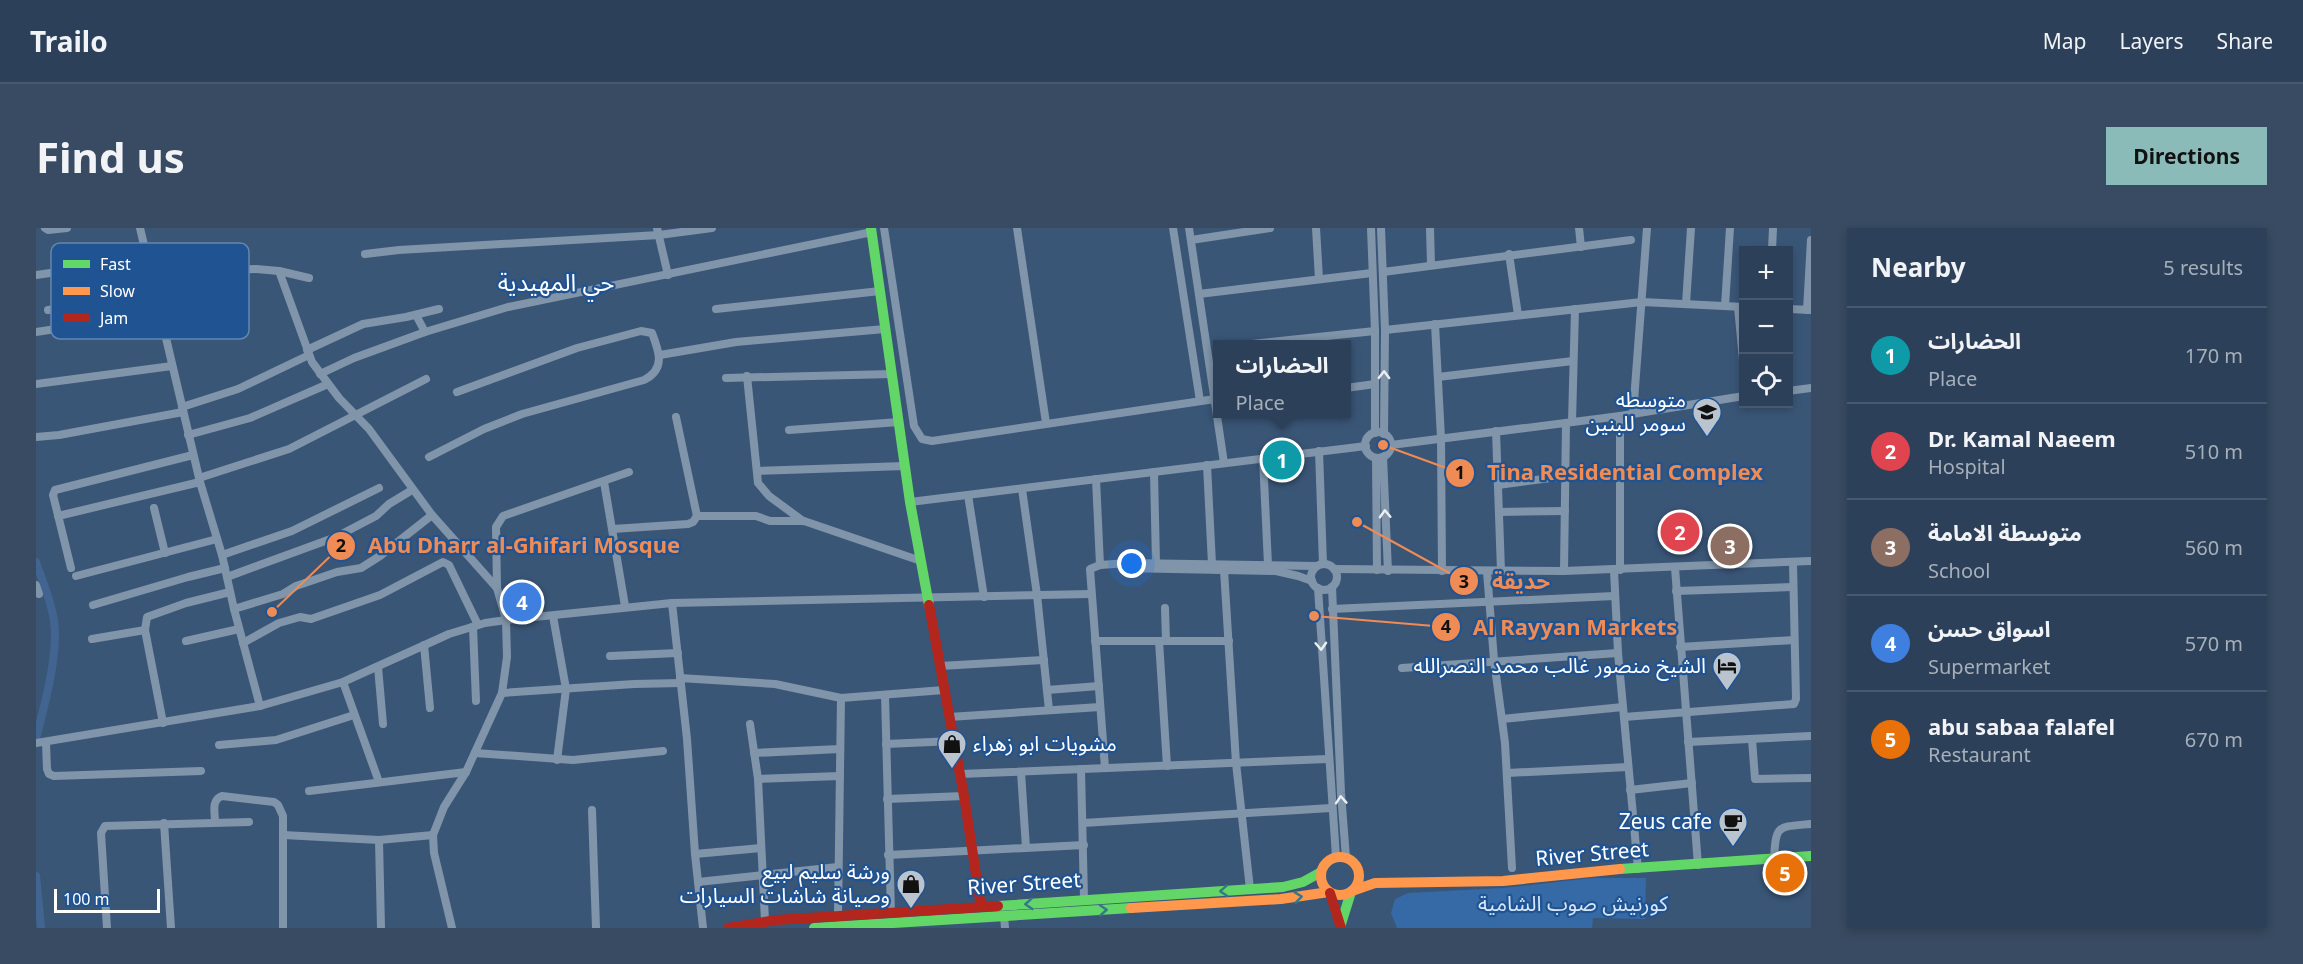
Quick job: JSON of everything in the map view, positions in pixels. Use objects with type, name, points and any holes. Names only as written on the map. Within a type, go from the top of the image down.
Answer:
[{"type":"main road","points":[[872,230],[910,502],[974,852],[981,907]]},
{"type":"main road","name":"River Street","points":[[1351,891],[1375,883],[1478,883],[1593,871],[1811,856]]},
{"type":"main road","points":[[1340,928],[1330,892],[1321,882],[1321,872],[1326,863],[1341,858],[1357,867],[1375,883]]},
{"type":"main road","points":[[1340,928],[1351,891],[1359,880],[1357,867]]},
{"type":"main road","name":"River Street","points":[[814,928],[1005,924],[1134,902],[1290,886],[1321,872]]},
{"type":"main road","points":[[1330,892],[1341,895],[1351,891]]},
{"type":"main road","name":"River Street","points":[[728,928],[765,921],[804,923],[838,916],[1084,899],[1134,902],[1281,899],[1330,892]]},
{"type":"street","points":[[45,228],[48,230],[67,228]]},
{"type":"street","points":[[140,228],[143,243]]},
{"type":"street","points":[[365,254],[399,249],[712,228]]},
{"type":"street","points":[[884,228],[915,431],[918,436],[927,441],[1200,402],[1213,403]]},
{"type":"street","points":[[1017,228],[1046,423]]},
{"type":"street","points":[[1173,228],[1200,402]]},
{"type":"street","points":[[1189,228],[1213,385]]},
{"type":"street","points":[[1191,240],[1244,229],[1270,228]]},
{"type":"street","points":[[1316,228],[1319,279]]},
{"type":"street","points":[[1371,228],[1375,384],[1380,433]]},
{"type":"street","points":[[1380,433],[1385,330],[1381,228]]},
{"type":"street","points":[[1430,228],[1431,264]]},
{"type":"street","points":[[1579,228],[1581,247]]},
{"type":"street","points":[[1633,414],[1647,228]]},
{"type":"street","points":[[1686,304],[1691,228]]},
{"type":"street","points":[[1725,306],[1730,228]]},
{"type":"street","points":[[1772,246],[1773,228]]},
{"type":"street","points":[[320,374],[354,358],[425,332],[519,304],[668,275],[872,230]]},
{"type":"street","points":[[658,231],[668,275]]},
{"type":"street","points":[[1383,272],[1631,240]]},
{"type":"street","points":[[1793,309],[1809,310],[1811,240]]},
{"type":"street","points":[[1509,254],[1518,315]]},
{"type":"street","points":[[249,269],[279,271],[309,278]]},
{"type":"street","points":[[279,271],[308,352],[320,374],[369,429],[432,515],[497,588]]},
{"type":"street","points":[[36,275],[51,273]]},
{"type":"street","points":[[1199,294],[1372,273]]},
{"type":"street","points":[[716,309],[880,291]]},
{"type":"street","points":[[1373,300],[1384,299]]},
{"type":"street","points":[[1385,330],[1642,302],[1739,307]]},
{"type":"street","points":[[36,437],[59,435],[182,409],[238,389],[363,324],[439,309]]},
{"type":"street","points":[[1564,571],[1566,476],[1575,309]]},
{"type":"street","points":[[416,315],[425,332]]},
{"type":"street","points":[[1436,324],[1441,438],[1442,571]]},
{"type":"street","points":[[660,356],[736,342],[885,329]]},
{"type":"street","points":[[36,332],[51,330]]},
{"type":"street","points":[[429,457],[484,429],[522,414],[644,380],[655,372],[660,356],[652,333],[641,331],[577,348],[457,392]]},
{"type":"street","points":[[1296,340],[1375,331]]},
{"type":"street","points":[[165,339],[199,480],[222,555],[260,706]]},
{"type":"street","points":[[1207,350],[1213,349]]},
{"type":"street","points":[[1438,377],[1573,361]]},
{"type":"street","points":[[36,384],[172,366]]},
{"type":"street","points":[[726,378],[892,374]]},
{"type":"street","points":[[747,376],[758,483],[769,496],[804,521],[921,561]]},
{"type":"street","points":[[58,516],[199,480],[282,452],[426,379]]},
{"type":"street","points":[[188,435],[250,418],[328,384]]},
{"type":"street","points":[[1351,387],[1375,384]]},
{"type":"street","points":[[1793,390],[1811,388]]},
{"type":"street","points":[[895,394],[908,392]]},
{"type":"street","points":[[1391,445],[1620,416],[1739,397]]},
{"type":"street","points":[[1620,416],[1617,570],[1614,596],[1638,869]]},
{"type":"street","points":[[613,529],[688,524],[693,522],[697,516],[676,417]]},
{"type":"street","points":[[1218,418],[1224,463]]},
{"type":"street","points":[[789,430],[899,422]]},
{"type":"street","points":[[1496,431],[1501,571]]},
{"type":"street","points":[[1380,433],[1388,436],[1391,445],[1389,452],[1379,457],[1369,453],[1366,446],[1368,437],[1380,433]]},
{"type":"street","points":[[910,502],[1366,446]]},
{"type":"street","points":[[1312,581],[1311,572],[1319,565],[1319,452]]},
{"type":"street","points":[[193,455],[58,489],[53,495],[58,516],[74,572],[165,553],[217,539]]},
{"type":"street","points":[[1377,570],[1379,457]]},
{"type":"street","points":[[1379,457],[1388,570]]},
{"type":"street","points":[[1263,458],[1268,565]]},
{"type":"street","points":[[1206,465],[1212,564]]},
{"type":"street","points":[[758,471],[905,466]]},
{"type":"street","points":[[452,928],[434,853],[433,835],[444,807],[466,772],[502,693],[507,657],[506,620],[497,588],[496,527],[503,516],[629,472]]},
{"type":"street","points":[[1154,472],[1156,563]]},
{"type":"street","points":[[1498,484],[1566,476]]},
{"type":"street","points":[[1096,479],[1100,565]]},
{"type":"street","points":[[604,482],[625,606]]},
{"type":"street","points":[[222,555],[292,531],[380,488]]},
{"type":"street","points":[[1022,489],[1037,596],[1049,710]]},
{"type":"street","points":[[93,605],[188,577],[226,573],[336,537],[372,519],[389,504],[412,490]]},
{"type":"street","points":[[968,495],[984,597]]},
{"type":"street","points":[[154,508],[165,553]]},
{"type":"street","points":[[1499,512],[1565,511]]},
{"type":"street","points":[[234,609],[283,594],[296,586],[337,572],[361,568],[432,515]]},
{"type":"street","points":[[697,516],[756,516],[770,521],[804,521]]},
{"type":"street","points":[[1105,768],[1089,572],[1093,567],[1156,563],[1329,565],[1334,569],[1487,572],[1617,570],[1811,561]]},
{"type":"street","points":[[243,644],[279,623],[300,617],[311,619],[380,595],[443,562],[449,565],[476,626],[476,701]]},
{"type":"street","points":[[1624,717],[1794,704],[1796,699],[1793,563]]},
{"type":"street","points":[[1116,565],[1128,568],[1276,571],[1312,581],[1318,588],[1331,808],[1341,858]]},
{"type":"street","points":[[1675,568],[1698,865]]},
{"type":"street","points":[[1334,569],[1336,579],[1332,587],[1332,609],[1341,793],[1341,858]]},
{"type":"street","points":[[1224,570],[1236,763],[1250,889]]},
{"type":"street","points":[[1487,572],[1507,773],[1512,868]]},
{"type":"street","points":[[36,585],[39,594]]},
{"type":"street","points":[[1676,591],[1792,586]]},
{"type":"street","points":[[1318,588],[1332,587]]},
{"type":"street","points":[[163,723],[145,630],[147,617],[230,592]]},
{"type":"street","points":[[36,743],[260,706],[343,682],[424,645],[476,626],[506,620],[625,606],[672,603],[1091,594]]},
{"type":"street","points":[[1332,609],[1614,596]]},
{"type":"street","points":[[672,603],[703,928]]},
{"type":"street","points":[[1165,608],[1163,641],[1167,766]]},
{"type":"street","points":[[554,616],[566,688],[557,760]]},
{"type":"street","points":[[186,641],[239,629]]},
{"type":"street","points":[[92,639],[145,630]]},
{"type":"street","points":[[1680,647],[1794,640]]},
{"type":"street","points":[[1095,641],[1229,641]]},
{"type":"street","points":[[424,645],[430,708]]},
{"type":"street","points":[[610,656],[678,652]]},
{"type":"street","points":[[1402,668],[1618,653]]},
{"type":"street","points":[[940,666],[1044,660]]},
{"type":"street","points":[[378,667],[383,724]]},
{"type":"street","points":[[502,693],[681,681],[775,684],[840,698],[944,690]]},
{"type":"street","points":[[343,682],[379,782]]},
{"type":"street","points":[[1047,690],[1098,686]]},
{"type":"street","points":[[885,696],[891,913]]},
{"type":"street","points":[[838,916],[840,698]]},
{"type":"street","points":[[949,717],[1100,707]]},
{"type":"street","points":[[1502,719],[1623,707]]},
{"type":"street","points":[[219,745],[276,740],[354,715]]},
{"type":"street","points":[[750,724],[758,778],[765,921]]},
{"type":"street","points":[[1688,742],[1811,736]]},
{"type":"street","points":[[1752,739],[1755,779],[1811,778]]},
{"type":"street","points":[[886,744],[954,741]]},
{"type":"street","points":[[46,743],[47,769],[49,774],[54,776],[201,771]]},
{"type":"street","points":[[754,753],[840,749]]},
{"type":"street","points":[[475,753],[573,760],[663,751]]},
{"type":"street","points":[[960,774],[1328,759]]},
{"type":"street","points":[[1507,773],[1628,767]]},
{"type":"street","points":[[1081,769],[1084,899]]},
{"type":"street","points":[[309,791],[466,772]]},
{"type":"street","points":[[1021,772],[1026,848]]},
{"type":"street","points":[[758,778],[840,776]]},
{"type":"street","points":[[1630,790],[1692,783]]},
{"type":"street","points":[[215,822],[215,803],[220,796],[273,802],[282,810],[283,928]]},
{"type":"street","points":[[887,799],[964,796]]},
{"type":"street","points":[[1083,823],[1331,808]]},
{"type":"street","points":[[592,810],[596,928]]},
{"type":"street","points":[[107,928],[102,830],[108,825],[249,822]]},
{"type":"street","points":[[164,823],[171,928]]},
{"type":"street","points":[[1774,859],[1775,838],[1780,829],[1785,826],[1811,824]]},
{"type":"street","points":[[283,835],[379,840],[433,835]]},
{"type":"street","points":[[379,840],[381,928]]},
{"type":"street","points":[[888,855],[1084,845]]},
{"type":"street","points":[[695,854],[761,848]]},
{"type":"street","points":[[698,882],[838,867]]},
{"type":"green space","name":"كورنيش صوب الشامية","points":[[1592,878],[1646,878],[1645,919],[1593,918],[1592,928],[1397,928],[1391,913],[1395,899],[1408,893],[1503,888]]},
{"type":"waterway","points":[[36,562],[52,609],[55,628],[51,676],[36,739]]},
{"type":"waterway","points":[[36,876],[41,928]]},
{"type":"traffic: fast","points":[[871,228],[910,502],[929,605]]},
{"type":"traffic: fast","points":[[1620,869],[1811,856]]},
{"type":"traffic: fast","points":[[998,906],[1283,887],[1303,882],[1321,872]]},
{"type":"traffic: fast","points":[[1341,924],[1351,892]]},
{"type":"traffic: fast","points":[[814,928],[1131,908]]},
{"type":"traffic: slow","points":[[1340,857],[1354,862],[1359,876],[1354,890],[1340,895],[1326,890],[1321,876],[1326,862],[1340,857]]},
{"type":"traffic: slow","points":[[1352,891],[1375,883],[1503,881],[1620,869]]},
{"type":"traffic: slow","points":[[1131,908],[1281,899],[1329,892]]},
{"type":"traffic: jam","points":[[929,605],[964,796],[981,907]]},
{"type":"traffic: jam","points":[[1330,893],[1341,928]]},
{"type":"traffic: jam","points":[[728,928],[776,920],[998,906]]},
{"type":"place","name":"متوسطه سومر للبنين","points":[[1707,438]]},
{"type":"place","name":"Tina Residential Complex","points":[[1383,445]]},
{"type":"place","name":"الحضارات","points":[[1282,460]]},
{"type":"place","name":"حديقة","points":[[1357,522]]},
{"type":"place","name":"Dr. Kamal Naeem","points":[[1680,532]]},
{"type":"place","name":"متوسطة الامامة","points":[[1730,546]]},
{"type":"place","name":"اسواق حسن","points":[[522,602]]},
{"type":"place","name":"Abu Dharr al-Ghifari Mosque","points":[[272,612]]},
{"type":"place","name":"Al Rayyan Markets","points":[[1314,616]]},
{"type":"place","name":"الشيخ منصور غالب محمد النصرالله","points":[[1727,692]]},
{"type":"place","name":"مشويات ابو زهراء","points":[[952,770]]},
{"type":"place","name":"Zeus cafe","points":[[1733,848]]},
{"type":"place","name":"abu sabaa falafel","points":[[1785,873]]},
{"type":"place","name":"ورشة سليم لبيع وصيانة شاشات السيارات","points":[[911,910]]},
{"type":"district","name":"حي المهيدية","points":[[556,283]]}]
